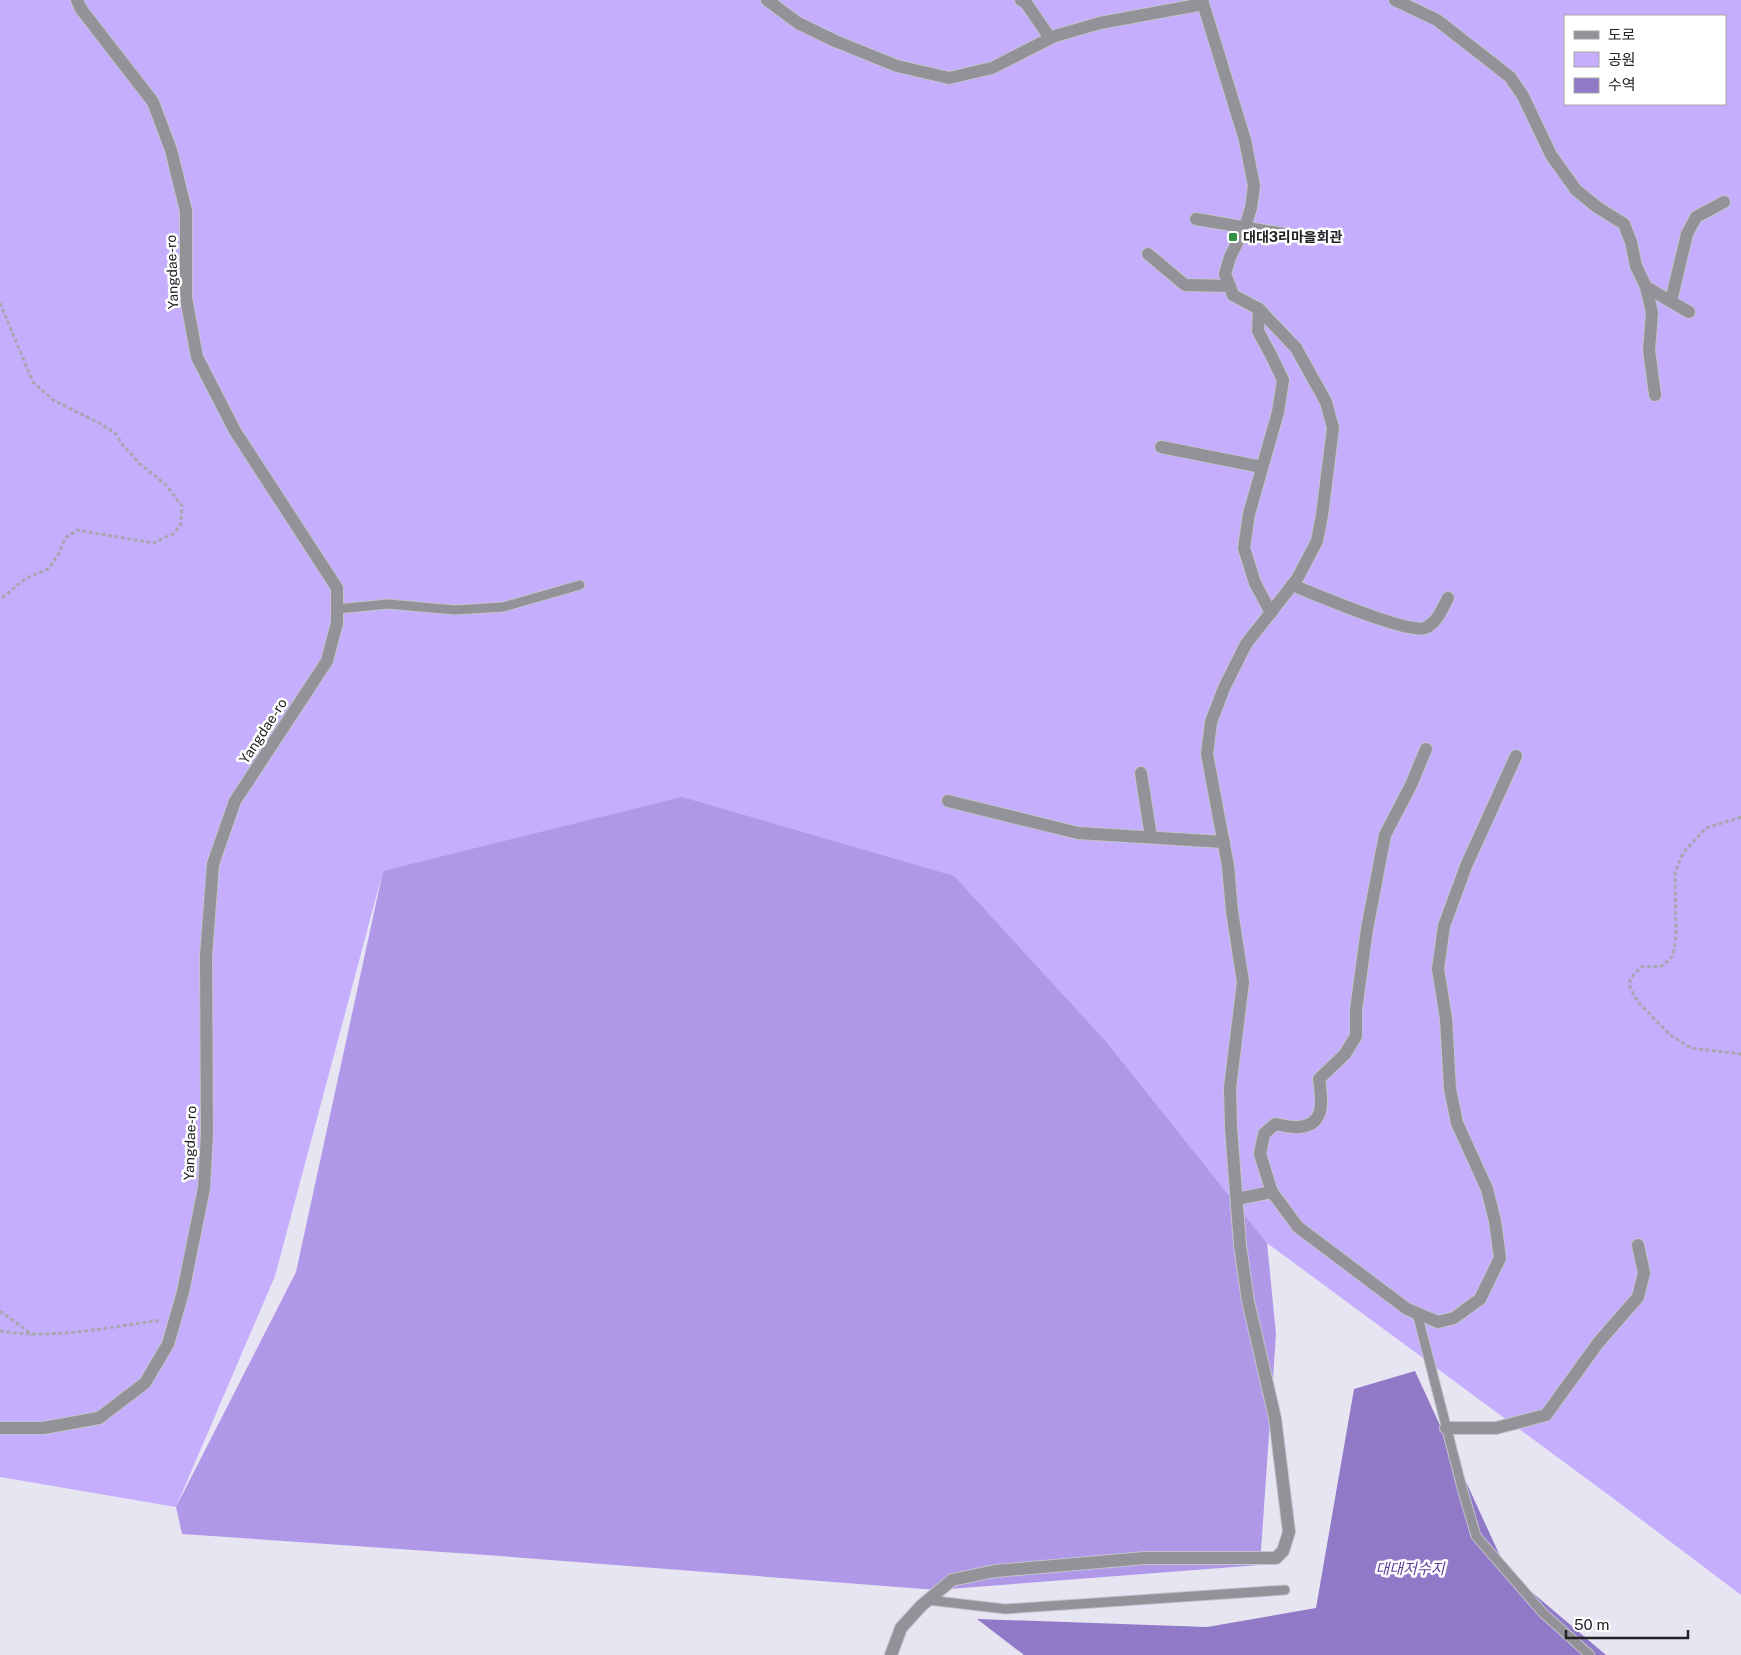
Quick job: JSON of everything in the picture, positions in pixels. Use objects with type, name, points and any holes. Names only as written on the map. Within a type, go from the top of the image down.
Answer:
[{"type":"street","name":"Yangdae-ro","points":[[0,1428],[43,1428],[99,1418],[145,1383],[168,1344],[183,1292],[204,1188],[207,1133],[206,956],[213,864],[236,801],[327,661],[337,623],[337,588],[235,431],[197,357],[186,298],[186,211],[171,150],[153,102],[76,0]]},
{"type":"street","points":[[767,0],[798,23],[835,41],[897,66],[949,78],[992,68],[1050,38],[1100,23],[1203,2],[1245,140],[1254,186],[1251,208],[1245,226],[1230,257],[1225,274],[1233,295],[1259,309],[1296,348],[1326,402],[1333,428],[1317,541],[1297,579],[1246,644],[1224,688],[1211,722],[1208,754],[1224,842],[1243,982],[1230,1088],[1231,1128],[1248,1302],[1275,1418],[1280,1456],[1289,1532],[1283,1551],[1276,1558],[1144,1558],[995,1571],[952,1580],[928,1600],[901,1628],[891,1655]]},
{"type":"street","points":[[1021,0],[1026,3],[1050,38]]},
{"type":"street","points":[[1395,0],[1437,20],[1510,77],[1523,96],[1551,155],[1576,190],[1624,224],[1631,242],[1636,266],[1646,287],[1652,313],[1649,350],[1656,395]]},
{"type":"street","points":[[1671,301],[1687,234],[1696,217],[1724,202]]},
{"type":"street","points":[[1196,219],[1313,239]]},
{"type":"street","points":[[1148,254],[1185,285],[1230,286]]},
{"type":"street","points":[[1646,287],[1689,312]]},
{"type":"street","points":[[1259,309],[1258,331],[1282,380],[1278,412],[1249,514],[1244,548],[1255,583],[1271,613]]},
{"type":"street","points":[[1161,447],[1262,467]]},
{"type":"street","points":[[1292,585],[1400,626],[1423,628],[1434,623],[1448,598]]},
{"type":"street","points":[[1426,749],[1385,835],[1367,929],[1356,1010],[1356,1036],[1345,1054],[1319,1079],[1321,1093],[1319,1117],[1312,1124],[1298,1128],[1275,1124],[1264,1134],[1260,1154],[1272,1192],[1298,1227],[1406,1309],[1438,1322],[1454,1318],[1480,1299],[1500,1258],[1495,1221],[1487,1189],[1457,1123],[1450,1089],[1446,1019],[1438,968],[1444,926],[1466,866],[1516,756]]},
{"type":"street","points":[[1141,773],[1151,837]]},
{"type":"street","points":[[948,801],[1078,833],[1224,842]]},
{"type":"street","points":[[1237,1199],[1272,1192]]},
{"type":"street","points":[[1446,1428],[1496,1428],[1546,1415],[1598,1343],[1638,1298],[1644,1273],[1638,1245]]},
{"type":"lane","points":[[337,609],[388,604],[455,610],[503,607],[580,585]]},
{"type":"lane","points":[[1417,1313],[1476,1536],[1543,1613],[1590,1655]]},
{"type":"lane","points":[[928,1600],[1006,1609],[1285,1590]]},
{"type":"path","points":[[0,303],[33,382],[53,400],[102,424],[115,433],[139,463],[166,485],[182,506],[181,524],[173,534],[153,543],[77,530],[65,538],[58,555],[48,569],[26,578],[0,600]]},
{"type":"path","points":[[1741,817],[1706,828],[1683,853],[1675,872],[1676,937],[1673,956],[1662,966],[1641,968],[1630,979],[1630,988],[1638,1002],[1670,1034],[1691,1048],[1741,1054]]},
{"type":"path","points":[[0,1311],[33,1335]]},
{"type":"path","points":[[0,1331],[33,1335],[175,1318]]},
{"type":"green space","points":[[0,0],[1741,0],[1741,1595],[1267,1243],[1109,1045],[383,871],[275,1276],[176,1507],[0,1477]]},
{"type":"shaded area","points":[[682,797],[954,876],[1109,1045],[1267,1243],[1276,1334],[1260,1565],[936,1590],[486,1555],[182,1534],[176,1507],[296,1272],[383,871]]},
{"type":"water","name":"대대저수지","points":[[1415,1371],[1507,1571],[1606,1655],[1024,1655],[977,1619],[1207,1627],[1316,1608],[1354,1389]]},
{"type":"place","name":"대대3리마을회관","points":[[1233,237]]}]
